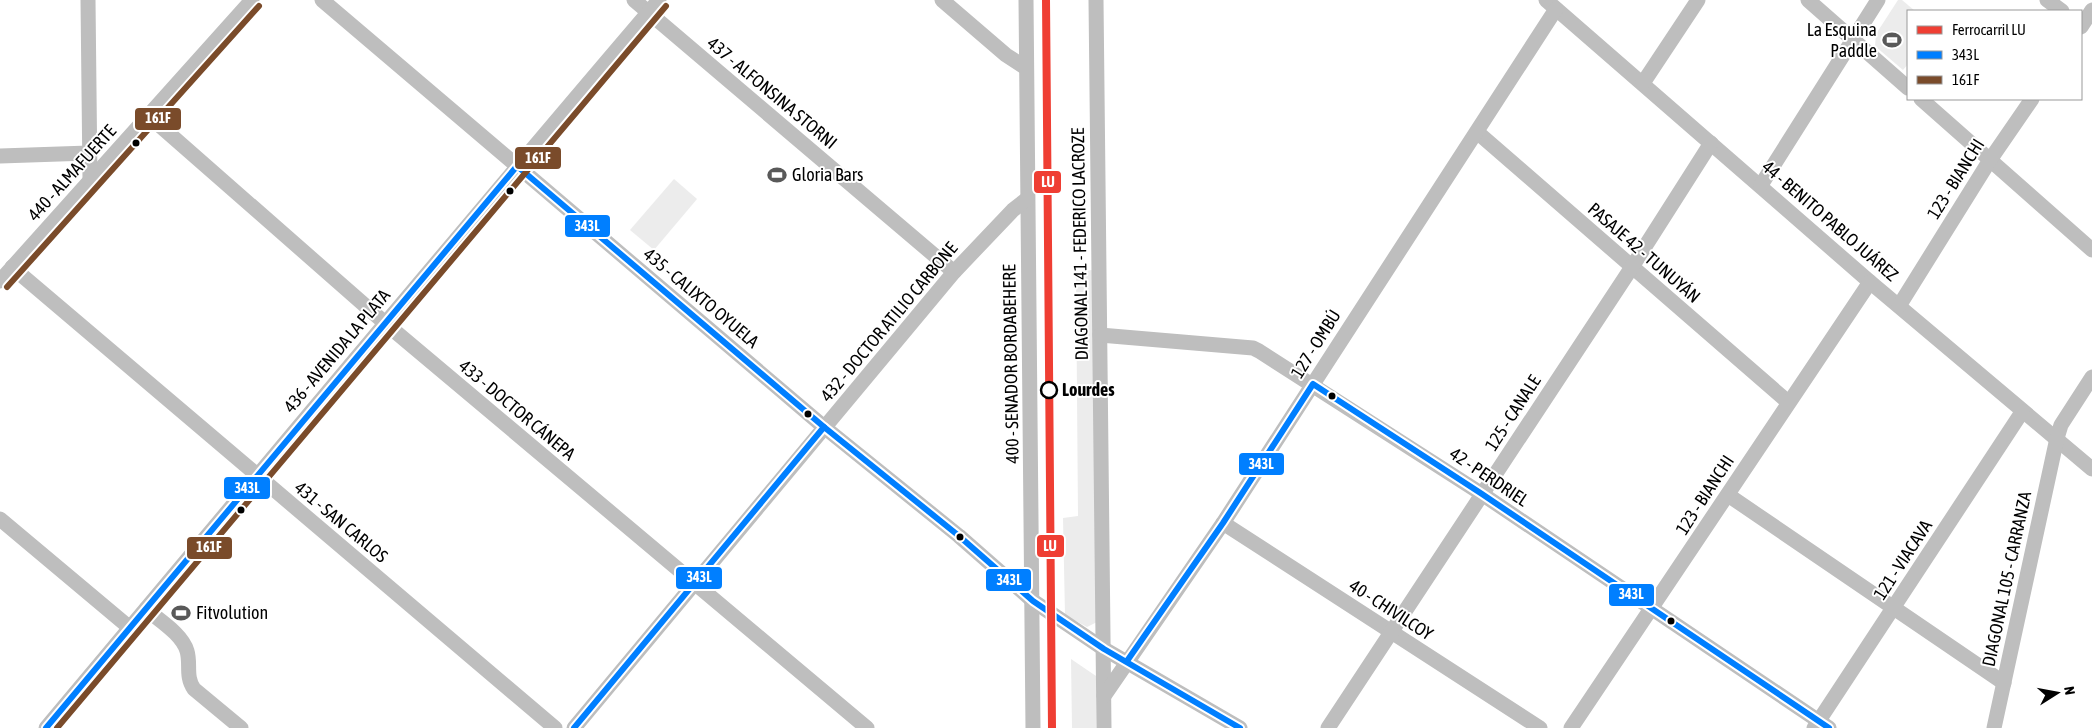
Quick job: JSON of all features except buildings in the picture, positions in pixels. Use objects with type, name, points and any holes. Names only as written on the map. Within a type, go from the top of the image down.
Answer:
[{"type":"street","points":[[88,0],[90,180]]},
{"type":"street","name":"440 - ALMAFUERTE","points":[[0,281],[252,0]]},
{"type":"street","name":"435 - CALIXTO OYUELA","points":[[322,0],[824,427],[959,536],[1033,601],[1104,649],[1240,728]]},
{"type":"street","name":"437 - ALFONSINA STORNI","points":[[634,0],[954,272]]},
{"type":"street","name":"436 - AVENIDA LA PLATA","points":[[46,728],[517,166],[659,0]]},
{"type":"street","points":[[942,0],[1006,55],[1026,68]]},
{"type":"street","name":"400 - SENADOR BORDABEHERE","points":[[1026,0],[1033,728]]},
{"type":"street","name":"DIAGONAL 141 - FEDERICO LACROZE","points":[[1096,0],[1104,728]]},
{"type":"street","points":[[1643,83],[1698,0]]},
{"type":"street","points":[[1808,0],[1907,87]]},
{"type":"street","points":[[1761,185],[1878,0]]},
{"type":"street","points":[[2047,0],[2061,10]]},
{"type":"street","name":"44 - BENITO PABLO JUÁREZ","points":[[1551,4],[1761,185],[1870,282],[2022,412],[2092,469]]},
{"type":"street","name":"127 - OMBÚ","points":[[1104,696],[1223,523],[1313,384],[1323,365],[1477,132],[1551,4]]},
{"type":"street","points":[[2084,28],[2092,10]]},
{"type":"street","points":[[1922,100],[2092,250]]},
{"type":"street","name":"123 - BIANCHI","points":[[1899,306],[1990,160],[2031,100]]},
{"type":"street","name":"433 - DOCTOR CÁNEPA","points":[[149,116],[385,323],[867,728]]},
{"type":"street","name":"PASAJE 42 - TUNUYÁN","points":[[1477,132],[1788,402]]},
{"type":"street","name":"125 - CANALE","points":[[1328,728],[1632,268],[1711,143]]},
{"type":"street","points":[[0,156],[89,153]]},
{"type":"street","name":"432 - DOCTOR ATILIO CARBONE","points":[[574,728],[954,272],[1013,210],[1027,199]]},
{"type":"street","name":"431 - SAN CARLOS","points":[[12,267],[555,728]]},
{"type":"street","name":"123 - BIANCHI","points":[[1571,728],[1870,282]]},
{"type":"street","name":"42 - PERDRIEL","points":[[1100,335],[1253,348],[1313,384],[1482,494],[1820,726]]},
{"type":"street","points":[[2056,438],[2061,425],[2092,378]]},
{"type":"street","name":"121 - VIACAVA","points":[[1820,726],[2022,412]]},
{"type":"street","name":"DIAGONAL 105 - CARRANZA","points":[[1994,728],[2056,438]]},
{"type":"street","points":[[1728,495],[2004,683]]},
{"type":"street","points":[[0,519],[130,628]]},
{"type":"street","name":"40 - CHIVILCOY","points":[[1223,523],[1540,728]]},
{"type":"street","points":[[146,610],[182,641],[188,657],[190,682],[194,689],[241,728]]},
{"type":"shaded area","name":"La Esquina Paddle","points":[[1898,0],[1902,0],[1914,10],[1907,10],[1907,65],[1903,70],[1875,46],[1876,34]]},
{"type":"shaded area","points":[[674,179],[697,199],[654,250],[630,230]]},
{"type":"shaded area","points":[[1092,270],[1097,622],[1087,627],[1065,615],[1063,518],[1078,516],[1076,272]]},
{"type":"shaded area","points":[[1071,659],[1096,676],[1096,728],[1072,728]]},
{"type":"rail line","name":"LU","points":[[1046,0],[1052,728]]},
{"type":"transit line","name":"161F","points":[[7,287],[259,6]]},
{"type":"transit line","name":"161F","points":[[57,728],[666,6]]},
{"type":"transit line","name":"343L","points":[[46,728],[517,166],[824,427],[959,536],[1033,601],[1104,649],[1240,728]]},
{"type":"transit line","name":"343L","points":[[1127,661],[1223,523],[1313,384],[1482,494],[1829,728]]},
{"type":"transit line","name":"343L","points":[[574,728],[824,427]]},
{"type":"place","name":"La Esquina Paddle","points":[[1892,40]]},
{"type":"place","name":"Gloria Bars","points":[[777,175]]},
{"type":"place","name":"Lourdes","points":[[1049,390]]},
{"type":"place","name":"Fitvolution","points":[[181,613]]}]
